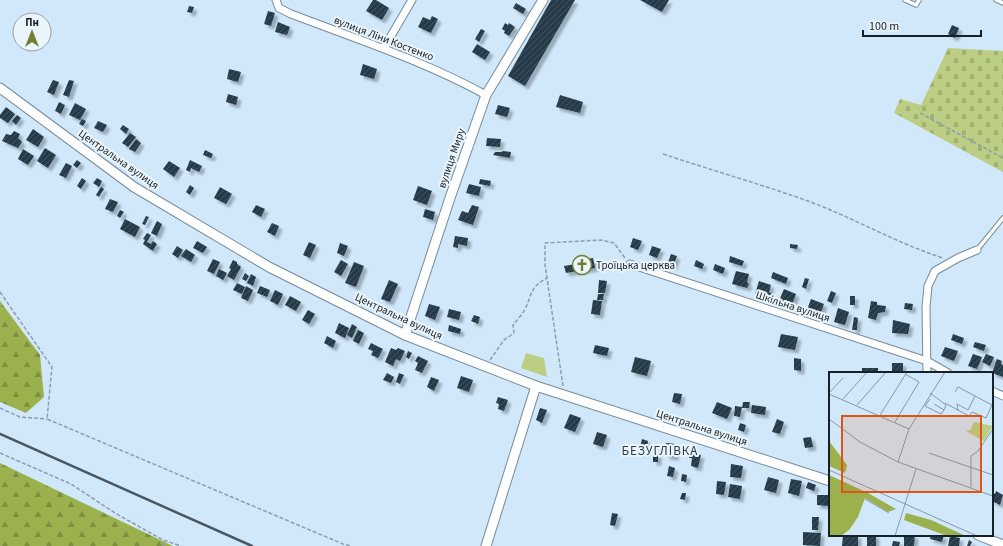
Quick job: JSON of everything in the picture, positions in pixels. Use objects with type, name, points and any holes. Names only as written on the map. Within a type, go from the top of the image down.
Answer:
[{"type":"street","name":"вулиця Ліни Костенко","points":[[276,0],[279,8],[291,14],[419,62],[449,75],[486,95]]},
{"type":"street","points":[[384,48],[412,0]]},
{"type":"street","name":"вулиця Миру","points":[[406,335],[450,198],[486,95],[543,0]]},
{"type":"street","name":"Центральна вулиця","points":[[0,88],[134,187],[269,267],[406,335],[536,386],[829,481]]},
{"type":"street","points":[[927,372],[928,286],[935,271],[953,260],[977,250]]},
{"type":"street","name":"Шкільна вулиця","points":[[630,264],[927,361],[946,372]]},
{"type":"street","points":[[486,546],[536,386]]},
{"type":"street","points":[[993,392],[1003,396]]},
{"type":"street","points":[[980,536],[1003,545]]},
{"type":"lane","points":[[905,0],[916,5],[919,0]]},
{"type":"lane","points":[[996,0],[1003,3]]},
{"type":"lane","points":[[977,250],[1003,218]]},
{"type":"path","points":[[920,113],[1003,158]]},
{"type":"path","points":[[663,154],[809,201],[903,243],[930,254],[953,260]]},
{"type":"path","points":[[564,395],[545,265],[545,244],[587,240],[608,241],[614,243],[630,264]]},
{"type":"path","points":[[487,366],[504,340],[514,333],[513,325],[525,310],[531,292],[537,284],[547,278]]},
{"type":"path","points":[[0,292],[52,367],[47,419]]},
{"type":"path","points":[[0,408],[20,417],[47,419],[343,544],[351,546]]},
{"type":"path","points":[[0,453],[71,484],[115,513],[163,540],[181,546]]},
{"type":"path","points":[[163,540],[163,546]]},
{"type":"green space","points":[[948,48],[1003,51],[1003,172],[894,113],[900,99],[921,105]]},
{"type":"green space","points":[[0,301],[40,355],[44,397],[26,413],[0,402]]},
{"type":"green space","points":[[526,353],[544,358],[547,377],[521,368]]},
{"type":"green space","points":[[0,463],[173,546],[0,546]]},
{"type":"building","points":[[373,0],[376,0],[389,8],[382,20],[366,11]]},
{"type":"building","points":[[551,0],[575,0],[525,86],[508,76]]},
{"type":"building","points":[[640,0],[669,0],[662,12]]},
{"type":"building","points":[[516,3],[526,9],[523,14],[513,8]]},
{"type":"building","points":[[189,6],[194,7],[192,13],[187,12]]},
{"type":"building","points":[[268,11],[275,13],[271,26],[264,24]]},
{"type":"building","points":[[432,16],[438,19],[431,33],[418,27],[423,17],[430,20]]},
{"type":"building","points":[[278,22],[290,27],[287,35],[275,32]]},
{"type":"building","points":[[505,23],[508,25],[509,23],[515,27],[509,36],[504,33],[505,31],[502,29]]},
{"type":"building","points":[[952,25],[959,28],[955,38],[948,34]]},
{"type":"building","points":[[481,29],[485,31],[479,42],[475,39]]},
{"type":"building","points":[[477,44],[490,52],[485,60],[472,52]]},
{"type":"building","points":[[363,64],[377,69],[374,79],[360,75]]},
{"type":"building","points":[[229,69],[241,72],[238,82],[227,79]]},
{"type":"building","points":[[53,80],[59,82],[54,95],[47,92]]},
{"type":"building","points":[[69,80],[74,81],[69,97],[63,95]]},
{"type":"building","points":[[228,94],[238,97],[236,105],[226,102]]},
{"type":"building","points":[[560,95],[583,102],[580,113],[556,107]]},
{"type":"building","points":[[59,102],[65,105],[61,114],[55,111]]},
{"type":"building","points":[[75,103],[86,109],[80,120],[69,115]]},
{"type":"building","points":[[498,105],[510,108],[507,117],[495,114]]},
{"type":"building","points":[[6,107],[15,114],[8,123],[0,118],[0,115]]},
{"type":"building","points":[[17,115],[21,118],[16,125],[12,121]]},
{"type":"building","points":[[82,119],[86,121],[83,126],[79,124]]},
{"type":"building","points":[[98,121],[107,125],[103,132],[94,128]]},
{"type":"building","points":[[123,125],[129,129],[126,134],[120,129]]},
{"type":"building","points":[[33,129],[44,137],[38,147],[26,140]]},
{"type":"building","points":[[14,131],[20,134],[18,138],[22,142],[18,148],[2,141],[6,134],[11,135]]},
{"type":"building","points":[[130,133],[136,137],[128,147],[122,143]]},
{"type":"building","points":[[487,138],[501,139],[500,147],[486,146]]},
{"type":"building","points":[[136,139],[141,143],[135,152],[129,149]]},
{"type":"building","points":[[45,148],[56,155],[48,168],[37,161]]},
{"type":"building","points":[[23,149],[34,156],[28,165],[18,159]]},
{"type":"building","points":[[205,150],[213,154],[211,158],[203,155]]},
{"type":"building","points":[[495,152],[511,152],[510,158],[493,155]]},
{"type":"building","points":[[77,160],[81,163],[77,168],[73,165]]},
{"type":"building","points":[[190,160],[202,166],[199,172],[191,168],[190,172],[186,170]]},
{"type":"building","points":[[169,161],[180,168],[174,177],[163,169]]},
{"type":"building","points":[[66,163],[72,166],[66,178],[59,175]]},
{"type":"building","points":[[82,178],[86,181],[81,189],[77,186]]},
{"type":"building","points":[[97,178],[102,181],[99,187],[93,183]]},
{"type":"building","points":[[480,179],[491,181],[490,186],[479,184]]},
{"type":"building","points":[[469,184],[481,187],[479,196],[466,193]]},
{"type":"building","points":[[190,185],[194,188],[190,195],[186,192]]},
{"type":"building","points":[[418,186],[432,191],[427,205],[413,200]]},
{"type":"building","points":[[101,187],[104,189],[99,197],[96,195]]},
{"type":"building","points":[[220,187],[232,194],[226,204],[214,198]]},
{"type":"building","points":[[110,199],[118,202],[113,212],[105,209]]},
{"type":"building","points":[[256,205],[265,209],[261,217],[252,212]]},
{"type":"building","points":[[472,205],[479,207],[473,225],[458,220],[462,211],[468,213]]},
{"type":"building","points":[[425,209],[435,212],[433,220],[423,217]]},
{"type":"building","points":[[120,210],[124,212],[120,218],[117,216]]},
{"type":"building","points":[[146,216],[149,217],[145,225],[142,224]]},
{"type":"building","points":[[125,219],[140,227],[135,237],[120,229]]},
{"type":"building","points":[[157,221],[162,224],[157,236],[151,233]]},
{"type":"building","points":[[272,223],[279,226],[275,236],[267,232]]},
{"type":"building","points":[[147,233],[151,235],[147,242],[151,244],[153,241],[157,244],[153,251],[143,244],[145,240],[143,239]]},
{"type":"building","points":[[455,236],[468,238],[467,246],[458,244],[458,248],[453,247]]},
{"type":"building","points":[[633,238],[642,241],[638,250],[630,247]]},
{"type":"building","points":[[197,241],[207,247],[203,253],[193,248]]},
{"type":"building","points":[[309,242],[316,245],[310,258],[303,255]]},
{"type":"building","points":[[340,243],[348,246],[344,256],[337,253]]},
{"type":"building","points":[[790,244],[798,245],[797,249],[790,248]]},
{"type":"building","points":[[177,246],[183,250],[178,258],[172,254]]},
{"type":"building","points":[[652,246],[661,249],[657,258],[649,255]]},
{"type":"building","points":[[186,249],[195,255],[191,262],[181,256]]},
{"type":"building","points":[[671,254],[677,256],[673,267],[667,265]]},
{"type":"building","points":[[730,256],[744,261],[742,266],[729,262]]},
{"type":"building","name":"Троїцька церква","points":[[593,258],[595,268],[566,273],[564,266],[576,264],[575,261]]},
{"type":"building","points":[[213,259],[220,262],[214,274],[207,271]]},
{"type":"building","points":[[233,260],[241,267],[234,280],[227,276],[231,269],[229,268]]},
{"type":"building","points":[[341,260],[348,264],[341,276],[334,272]]},
{"type":"building","points":[[696,260],[704,264],[702,269],[694,266]]},
{"type":"building","points":[[354,262],[364,266],[356,287],[345,283]]},
{"type":"building","points":[[715,264],[725,268],[723,274],[713,270]]},
{"type":"building","points":[[219,269],[227,273],[223,280],[216,276]]},
{"type":"building","points":[[736,271],[749,274],[747,282],[749,284],[747,288],[732,284]]},
{"type":"building","points":[[773,272],[788,278],[786,284],[771,278]]},
{"type":"building","points":[[245,273],[249,276],[246,281],[242,279]]},
{"type":"building","points":[[251,274],[256,277],[253,286],[247,283]]},
{"type":"building","points":[[805,278],[809,279],[806,289],[802,287]]},
{"type":"building","points":[[389,280],[398,284],[390,302],[381,299]]},
{"type":"building","points":[[599,280],[607,281],[605,293],[598,293]]},
{"type":"building","points":[[759,281],[771,285],[769,292],[772,294],[769,299],[755,294]]},
{"type":"building","points":[[237,283],[245,287],[242,294],[233,290]]},
{"type":"building","points":[[246,286],[253,290],[248,301],[241,298]]},
{"type":"building","points":[[260,286],[270,290],[267,297],[257,293]]},
{"type":"building","points":[[784,289],[796,294],[792,305],[779,301]]},
{"type":"building","points":[[275,290],[283,294],[278,305],[270,301]]},
{"type":"building","points":[[831,291],[836,293],[832,303],[827,301]]},
{"type":"building","points":[[598,294],[604,294],[603,300],[597,300]]},
{"type":"building","points":[[290,296],[301,302],[296,311],[285,305]]},
{"type":"building","points":[[850,296],[855,296],[855,305],[850,305]]},
{"type":"building","points":[[811,299],[824,304],[820,315],[807,310]]},
{"type":"building","points":[[593,300],[602,301],[600,315],[591,314]]},
{"type":"building","points":[[871,301],[877,302],[877,305],[886,306],[885,312],[878,313],[876,320],[868,318]]},
{"type":"building","points":[[905,303],[913,304],[912,310],[904,309]]},
{"type":"building","points":[[429,304],[440,307],[435,320],[425,316]]},
{"type":"building","points":[[838,308],[849,312],[845,325],[834,322]]},
{"type":"building","points":[[449,309],[461,312],[459,320],[447,317]]},
{"type":"building","points":[[308,310],[315,314],[309,324],[302,320]]},
{"type":"building","points":[[474,315],[480,317],[478,324],[471,321]]},
{"type":"building","points":[[854,317],[858,318],[857,330],[852,330]]},
{"type":"building","points":[[893,320],[910,324],[908,334],[892,333]]},
{"type":"building","points":[[339,323],[349,328],[345,338],[335,333]]},
{"type":"building","points":[[352,324],[357,327],[352,338],[347,335]]},
{"type":"building","points":[[449,325],[461,329],[460,334],[448,331]]},
{"type":"building","points":[[358,330],[364,333],[359,344],[353,341]]},
{"type":"building","points":[[781,334],[798,337],[795,350],[778,347]]},
{"type":"building","points":[[953,334],[964,338],[962,344],[951,340]]},
{"type":"building","points":[[327,336],[336,341],[333,348],[324,343]]},
{"type":"building","points":[[975,342],[986,345],[984,351],[973,347]]},
{"type":"building","points":[[371,343],[383,349],[378,358],[371,355],[373,351],[368,349]]},
{"type":"building","points":[[595,345],[609,348],[607,356],[593,353]]},
{"type":"building","points":[[945,347],[958,351],[954,361],[941,356]]},
{"type":"building","points":[[391,348],[396,350],[398,348],[405,351],[400,361],[396,359],[393,366],[385,362]]},
{"type":"building","points":[[408,351],[412,353],[409,359],[406,357]]},
{"type":"building","points":[[973,354],[982,357],[977,369],[968,366]]},
{"type":"building","points":[[986,354],[994,357],[990,366],[982,362]]},
{"type":"building","points":[[418,356],[428,361],[422,373],[415,370],[418,363],[415,361]]},
{"type":"building","points":[[635,357],[651,361],[647,376],[631,372]]},
{"type":"building","points":[[794,358],[801,359],[801,371],[794,370]]},
{"type":"building","points":[[997,359],[1002,361],[1003,377],[992,372]]},
{"type":"building","points":[[892,363],[903,363],[903,372],[892,372]]},
{"type":"building","points":[[862,368],[878,368],[878,372],[862,372]]},
{"type":"building","points":[[387,373],[394,377],[391,383],[383,380]]},
{"type":"building","points":[[399,373],[404,375],[400,384],[396,382]]},
{"type":"building","points":[[461,376],[473,380],[469,392],[457,388]]},
{"type":"building","points":[[431,377],[439,380],[434,391],[427,387]]},
{"type":"building","points":[[674,393],[682,394],[680,404],[672,402]]},
{"type":"building","points":[[498,397],[508,400],[504,411],[498,409],[499,404],[496,403]]},
{"type":"building","points":[[717,402],[732,408],[727,419],[712,413]]},
{"type":"building","points":[[743,402],[750,402],[749,408],[742,408]]},
{"type":"building","points":[[752,405],[766,407],[765,415],[751,413]]},
{"type":"building","points":[[735,406],[742,407],[740,417],[734,416]]},
{"type":"building","points":[[540,408],[547,410],[542,423],[536,420]]},
{"type":"building","points":[[570,414],[581,418],[575,432],[564,428]]},
{"type":"building","points":[[777,419],[784,422],[780,434],[772,432]]},
{"type":"building","points":[[740,423],[746,425],[744,432],[738,430]]},
{"type":"building","points":[[597,432],[607,435],[603,447],[593,444]]},
{"type":"building","points":[[811,437],[813,447],[805,448],[803,438]]},
{"type":"building","points":[[642,439],[648,441],[646,453],[639,452]]},
{"type":"building","points":[[666,443],[676,444],[675,457],[666,456],[666,452],[664,450]]},
{"type":"building","points":[[690,453],[701,455],[698,468],[691,466],[692,458],[689,458]]},
{"type":"building","points":[[653,454],[658,454],[658,462],[653,462]]},
{"type":"building","points":[[731,464],[743,466],[741,478],[730,477]]},
{"type":"building","points":[[669,466],[675,468],[673,477],[667,476]]},
{"type":"building","points":[[682,474],[687,475],[686,482],[681,481]]},
{"type":"building","points":[[768,477],[779,480],[776,493],[764,490]]},
{"type":"building","points":[[791,479],[802,481],[799,496],[788,493]]},
{"type":"building","points":[[717,481],[726,482],[724,495],[716,494]]},
{"type":"building","points":[[808,482],[816,485],[814,491],[806,488]]},
{"type":"building","points":[[730,484],[742,486],[740,499],[728,497]]},
{"type":"building","points":[[996,491],[1003,495],[1000,505],[993,502],[993,493],[995,494]]},
{"type":"building","points":[[682,493],[686,493],[685,500],[680,499]]},
{"type":"building","points":[[817,495],[828,495],[828,506],[817,505]]},
{"type":"building","points":[[612,513],[618,514],[615,526],[610,525]]},
{"type":"building","points":[[812,517],[819,517],[818,530],[812,530]]},
{"type":"building","points":[[803,532],[821,533],[820,546],[803,545]]},
{"type":"building","points":[[843,536],[858,536],[858,546],[842,546]]},
{"type":"building","points":[[867,536],[876,536],[876,546],[867,546]]},
{"type":"building","points":[[904,536],[915,536],[914,546],[904,546]]},
{"type":"building","points":[[931,536],[944,536],[942,542],[930,539]]},
{"type":"building","points":[[950,536],[960,538],[959,546],[948,546]]},
{"type":"building","points":[[969,540],[972,542],[970,546],[967,546]]},
{"type":"building","points":[[893,541],[900,542],[899,546],[892,546]]},
{"type":"railway","points":[[0,434],[252,546]]},
{"type":"place","name":"Троїцька церква","points":[[582,265]]},
{"type":"district","name":"БЕЗУГЛІВКА","points":[[660,450]]}]
